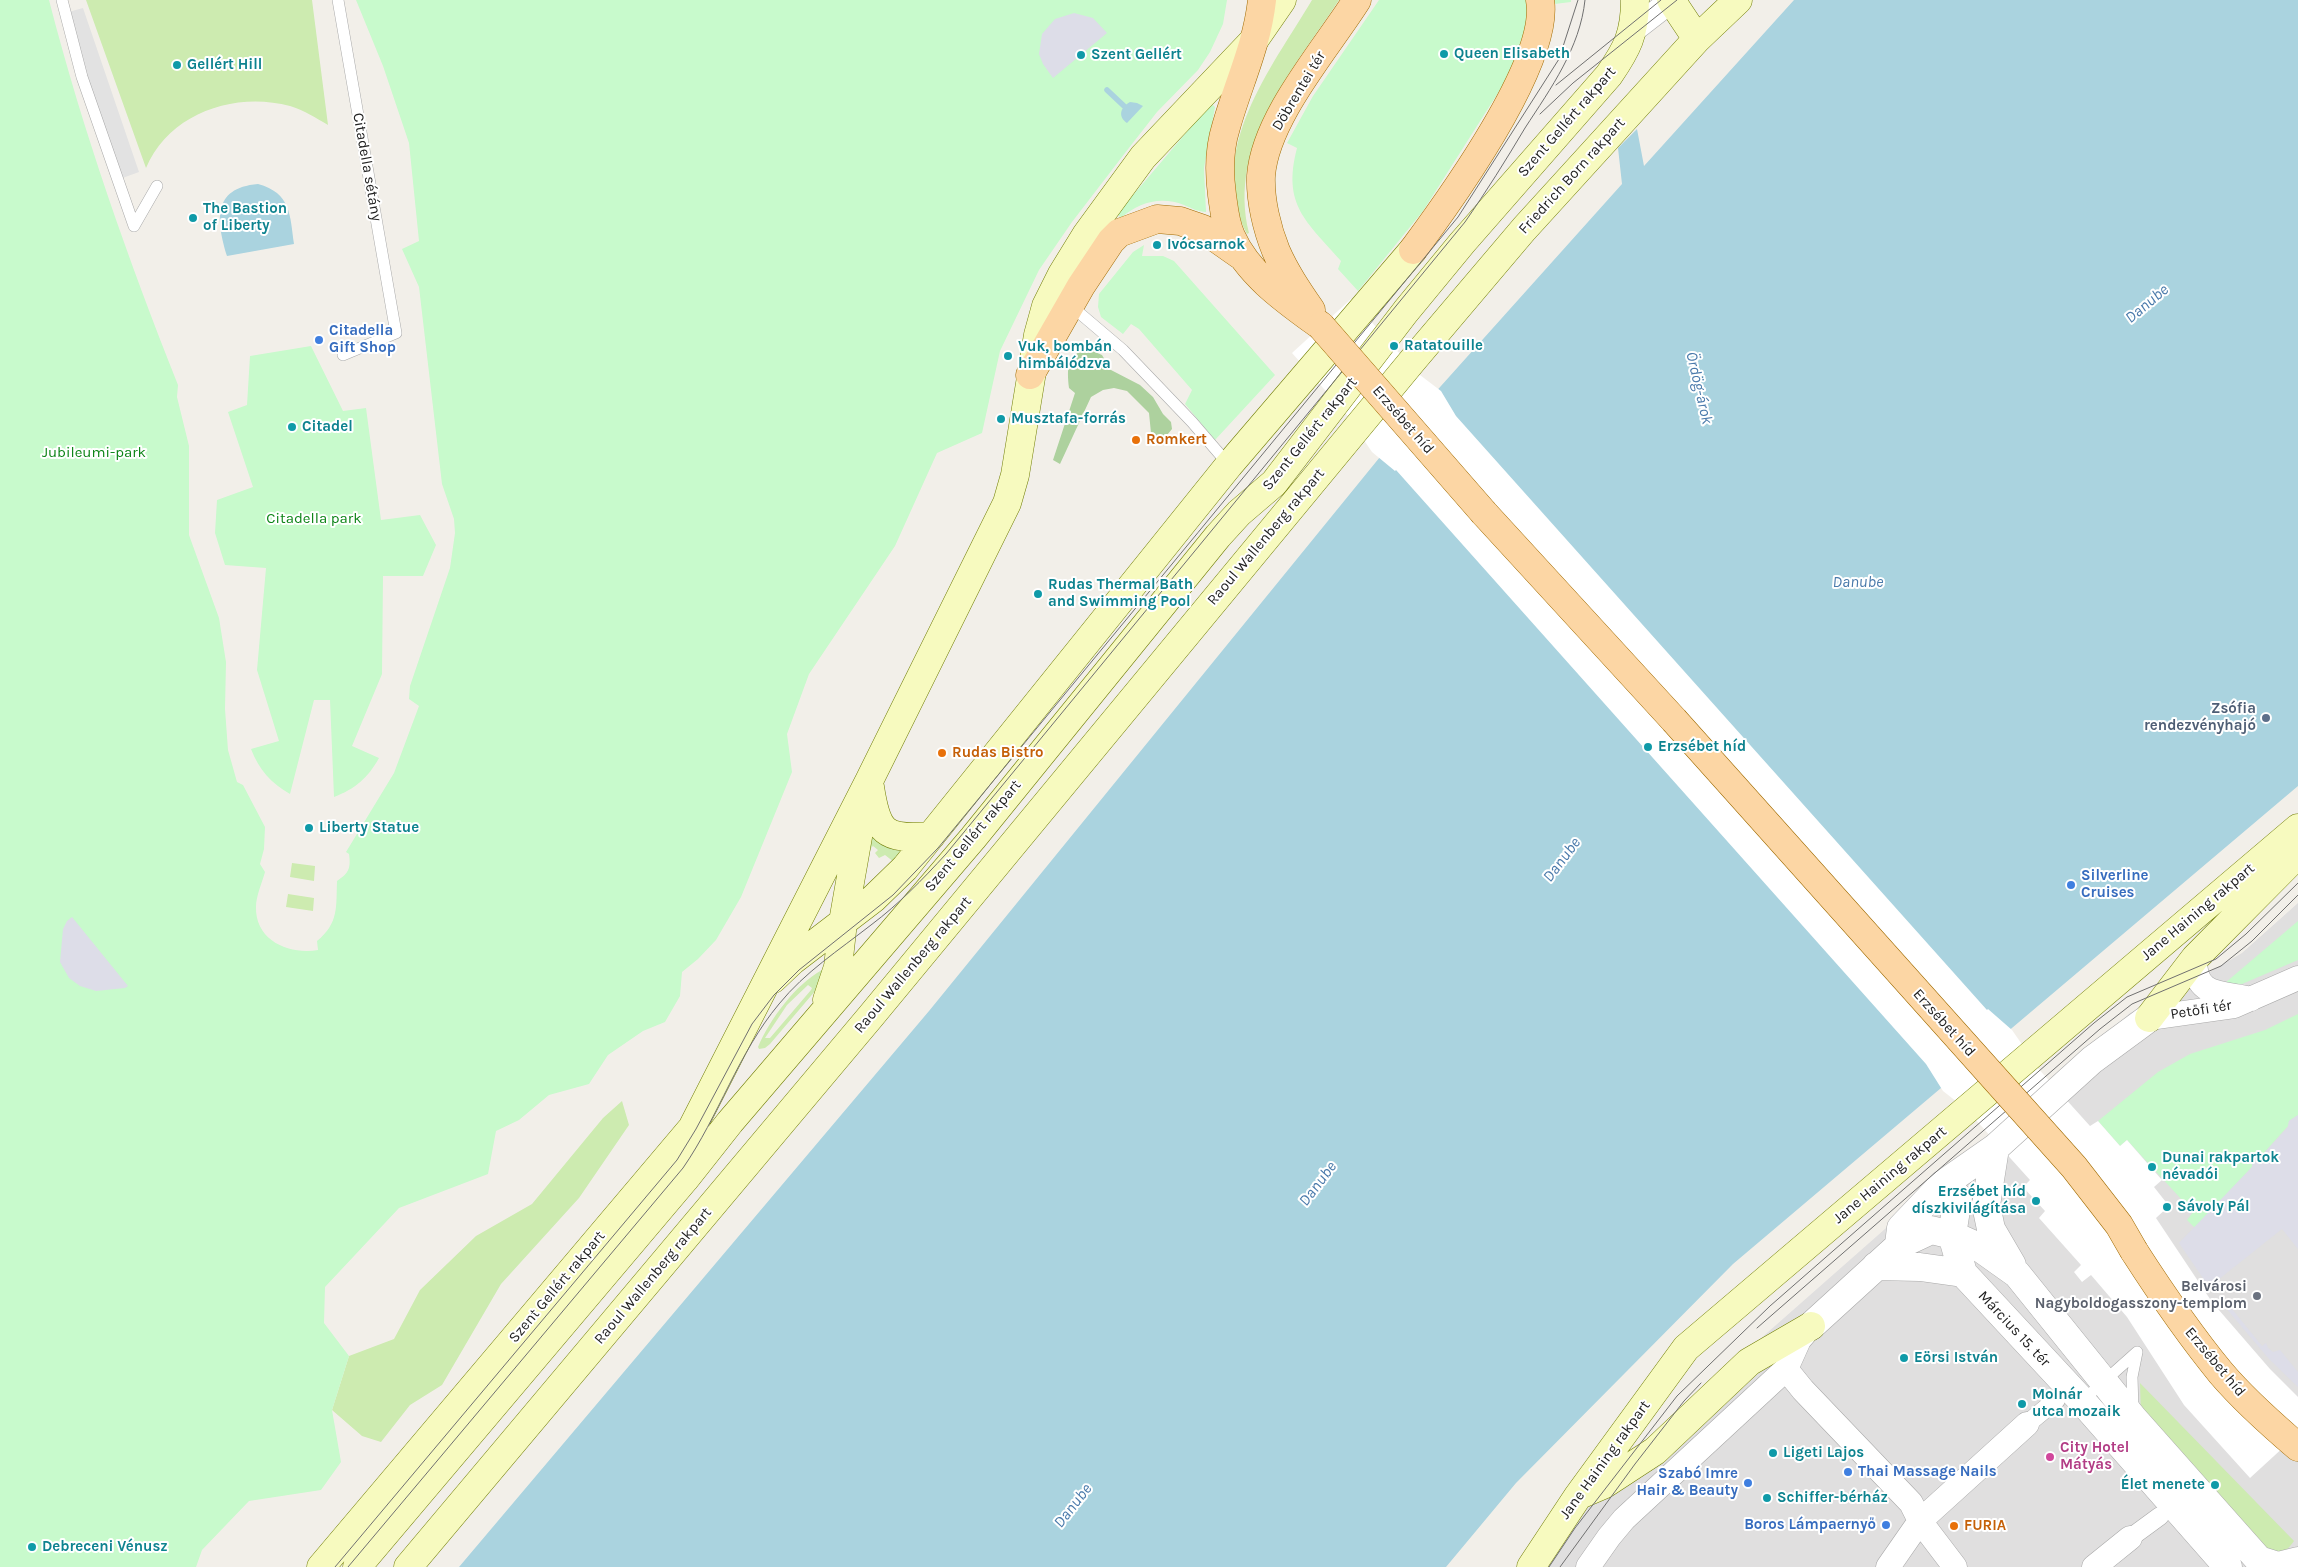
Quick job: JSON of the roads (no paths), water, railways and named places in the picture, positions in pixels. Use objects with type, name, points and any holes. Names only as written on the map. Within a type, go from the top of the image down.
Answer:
[{"type":"main road","points":[[1245,259],[1230,235],[1220,184],[1220,166],[1225,128],[1255,39],[1262,0]]},
{"type":"main road","name":"Szent Gellért rakpart","points":[[321,1567],[692,1128],[869,781],[1007,503],[1017,467],[1030,375],[1046,306],[1086,235],[1143,157],[1255,39],[1282,0]]},
{"type":"main road","name":"Szent Gellért rakpart","points":[[763,988],[792,962],[873,899],[898,874],[1229,466],[1413,250],[1450,201],[1495,127],[1518,83],[1532,55],[1539,30],[1542,7],[1540,0]]},
{"type":"main road","name":"Szent Gellért rakpart","points":[[357,1567],[672,1194],[821,1014],[973,838],[1218,536],[1239,513],[1274,482],[1406,311],[1462,243],[1609,75],[1625,52],[1632,31],[1635,0]]},
{"type":"main road","points":[[1671,0],[1697,39]]},
{"type":"main road","name":"Friedrich Born rakpart","points":[[1413,360],[1524,229],[1697,39],[1738,0]]},
{"type":"main road","name":"Döbrentei tér","points":[[1321,326],[1292,282],[1275,250],[1263,202],[1261,176],[1265,156],[1276,126],[1356,2]]},
{"type":"main road","points":[[1030,375],[1070,305],[1111,241],[1119,233],[1141,224],[1167,219],[1192,224],[1203,229],[1245,259],[1287,302],[1321,326]]},
{"type":"main road","name":"Erzsébet híd","points":[[1321,326],[1484,513],[1674,720],[2074,1167],[2118,1225],[2163,1296],[2203,1350],[2243,1397],[2295,1447]]},
{"type":"main road","name":"Raoul Wallenberg rakpart","points":[[408,1567],[871,1016],[1413,360]]},
{"type":"main road","points":[[869,781],[873,806],[880,827],[887,833],[899,837],[930,836]]},
{"type":"main road","name":"Szent Gellért rakpart","points":[[821,1014],[838,967],[842,922],[853,854],[869,781]]},
{"type":"main road","name":"Jane Haining rakpart","points":[[1531,1567],[1578,1496],[1686,1348],[2298,828]]},
{"type":"main road","points":[[2149,1018],[2194,958],[2298,854]]},
{"type":"main road","points":[[1578,1496],[1603,1485],[1655,1451],[1749,1362],[1811,1326]]},
{"type":"street","points":[[1632,31],[1671,0]]},
{"type":"street","name":"Petőfi tér","points":[[2194,958],[2196,977],[2201,985],[2209,990],[2252,999]]},
{"type":"street","name":"Petőfi tér","points":[[2149,1018],[2218,1010],[2252,999],[2298,978]]},
{"type":"street","points":[[1899,1245],[1901,1228],[1942,1185],[1995,1148],[2092,1060],[2149,1018]]},
{"type":"street","points":[[1588,1567],[1624,1519],[1786,1369],[1799,1340],[1811,1326],[1899,1245],[1958,1197],[1995,1148]]},
{"type":"street","points":[[1995,1148],[1986,1205],[1991,1229],[2017,1274],[2106,1382],[2133,1418],[2258,1560],[2278,1566],[2298,1561]]},
{"type":"street","name":"Március 15. tér","points":[[1958,1197],[1952,1234],[1962,1273],[2069,1400],[2167,1509],[2228,1567]]},
{"type":"street","points":[[1899,1245],[1931,1230],[1952,1234],[1979,1247],[2017,1274]]},
{"type":"street","points":[[1876,1266],[1920,1267],[1962,1273]]},
{"type":"street","points":[[1786,1369],[1819,1408],[1911,1503],[1920,1521],[1955,1567]]},
{"type":"street","points":[[1888,1567],[1920,1521],[2027,1424],[2069,1400]]},
{"type":"street","points":[[2094,1567],[2167,1509]]},
{"type":"lane","points":[[62,0],[82,77],[134,226],[157,186]]},
{"type":"lane","name":"Citadella sétány","points":[[338,0],[396,333],[343,355]]},
{"type":"lane","points":[[1070,305],[1123,350],[1192,422],[1229,466]]},
{"type":"lane","points":[[335,1567],[655,1188],[692,1128]]},
{"type":"lane","points":[[2069,1400],[2106,1382],[2137,1352],[2132,1377],[2133,1418]]},
{"type":"water","name":"Danube","points":[[1794,0],[2298,0],[2298,786],[1733,1264],[1516,1483],[1446,1567],[459,1567],[929,1011],[1406,425],[1622,184],[1618,148],[1637,129],[1644,166]]},
{"type":"water","points":[[1130,102],[1143,106],[1127,123],[1122,117],[1121,112],[1124,106]]},
{"type":"water","points":[[258,184],[269,188],[283,199],[290,215],[294,244],[227,256],[221,231],[221,209],[225,200],[232,192],[243,187]]},
{"type":"waterway","points":[[1107,90],[1124,106]]},
{"type":"tram line","points":[[335,1567],[677,1160],[696,1129],[752,1024],[774,995],[799,970],[893,895],[938,848],[1458,217],[1559,59],[1578,0]]},
{"type":"tram line","points":[[348,1567],[683,1168],[696,1148],[752,1043],[779,1004],[811,972],[901,900],[946,854],[1465,222],[1496,176],[1563,67],[1577,35],[1585,0]]},
{"type":"tram line","points":[[1556,85],[1661,0]]},
{"type":"tram line","points":[[1540,114],[1573,83],[1677,0]]},
{"type":"tram line","points":[[1549,1567],[1575,1528],[1677,1396],[1770,1306],[2094,1023],[2127,997],[2216,959],[2246,934],[2298,883]]},
{"type":"tram line","points":[[1757,1328],[2100,1029],[2132,1004],[2221,966],[2252,941],[2298,895]]},
{"type":"tram line","points":[[1560,1567],[1635,1464],[1684,1401],[1701,1383]]},
{"type":"place","name":"Queen Elisabeth","points":[[1444,54]]},
{"type":"place","name":"Szent Gellért","points":[[1081,55]]},
{"type":"place","name":"Gellért Hill","points":[[177,65]]},
{"type":"place","name":"The Bastion of Liberty","points":[[193,218]]},
{"type":"place","name":"Ivócsarnok","points":[[1157,245]]},
{"type":"place","name":"Citadella Gift Shop","points":[[319,340]]},
{"type":"place","name":"Ratatouille","points":[[1394,346]]},
{"type":"place","name":"Vuk, bombán himbálódzva","points":[[1008,356]]},
{"type":"place","name":"Musztafa-forrás","points":[[1001,419]]},
{"type":"place","name":"Citadel","points":[[292,427]]},
{"type":"place","name":"Romkert","points":[[1136,440]]},
{"type":"place","name":"Rudas Thermal Bath and Swimming Pool","points":[[1038,594]]},
{"type":"place","name":"Zsófia rendezvényhajó","points":[[2266,718]]},
{"type":"place","name":"Erzsébet híd","points":[[1648,747]]},
{"type":"place","name":"Rudas Bistro","points":[[942,753]]},
{"type":"place","name":"Liberty Statue","points":[[309,828]]},
{"type":"place","name":"Silverline Cruises","points":[[2071,885]]},
{"type":"place","name":"Dunai rakpartok névadói","points":[[2152,1167]]},
{"type":"place","name":"Erzsébet híd díszkivilágítása","points":[[2036,1201]]},
{"type":"place","name":"Sávoly Pál","points":[[2167,1207]]},
{"type":"place","name":"Belvárosi Nagyboldogasszony-templom","points":[[2257,1296]]},
{"type":"place","name":"Eörsi István","points":[[1904,1358]]},
{"type":"place","name":"Molnár utca mozaik","points":[[2022,1404]]},
{"type":"place","name":"Ligeti Lajos","points":[[1773,1453]]},
{"type":"place","name":"City Hotel Mátyás","points":[[2050,1457]]},
{"type":"place","name":"Thai Massage Nails","points":[[1848,1472]]},
{"type":"place","name":"Szabó Imre Hair & Beauty","points":[[1748,1483]]},
{"type":"place","name":"Élet menete","points":[[2215,1485]]},
{"type":"place","name":"Schiffer-bérház","points":[[1767,1498]]},
{"type":"place","name":"Boros Lámpaernyő","points":[[1886,1525]]},
{"type":"place","name":"FURIA","points":[[1954,1526]]},
{"type":"place","name":"Debreceni Vénusz","points":[[32,1547]]},
{"type":"water label","name":"Ördög-árok","points":[[1699,388]]},
{"type":"park label","name":"Jubileumi-park","points":[[94,453]]},
{"type":"park label","name":"Citadella park","points":[[314,519]]}]
